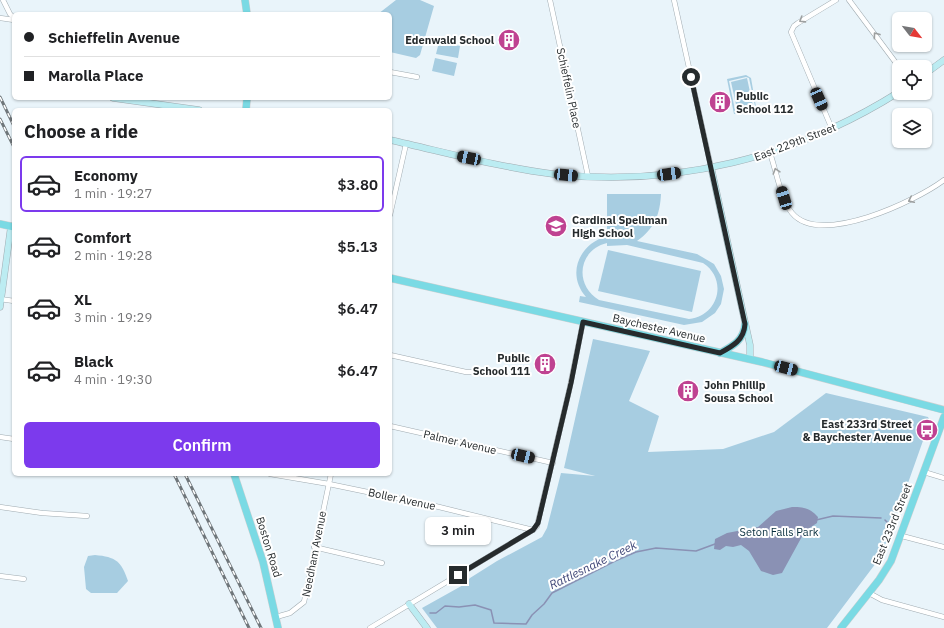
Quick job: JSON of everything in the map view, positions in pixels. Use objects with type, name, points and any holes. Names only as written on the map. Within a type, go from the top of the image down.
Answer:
[{"type":"main road","points":[[245,0],[247,12]]},
{"type":"main road","points":[[0,224],[12,226]]},
{"type":"main road","name":"Baychester Avenue","points":[[392,278],[750,359],[944,410]]},
{"type":"main road","points":[[720,353],[737,343],[742,335],[745,324]]},
{"type":"main road","name":"East 233rd Street","points":[[841,628],[869,594],[889,566],[902,536],[944,417]]},
{"type":"main road","name":"Boston Road","points":[[235,476],[262,557],[278,628]]},
{"type":"street","points":[[3,0],[12,16]]},
{"type":"street","name":"Schieffelin Place","points":[[550,0],[588,176]]},
{"type":"street","points":[[674,0],[750,347],[750,359]]},
{"type":"street","points":[[832,129],[791,32],[794,26],[798,23],[836,0]]},
{"type":"street","points":[[849,0],[894,60]]},
{"type":"street","points":[[0,18],[12,19]]},
{"type":"street","points":[[932,69],[944,60]]},
{"type":"street","points":[[392,72],[417,78]]},
{"type":"street","name":"East 229th Street","points":[[588,176],[669,174],[711,167],[770,153],[832,129],[892,96]]},
{"type":"street","points":[[127,100],[185,108]]},
{"type":"street","points":[[392,140],[524,170],[588,176]]},
{"type":"street","points":[[392,203],[406,144]]},
{"type":"street","points":[[770,153],[788,209],[798,219],[810,224],[833,224],[877,215],[914,199],[944,180]]},
{"type":"street","points":[[0,307],[0,299],[12,232]]},
{"type":"street","points":[[0,299],[12,301]]},
{"type":"street","points":[[370,628],[533,530],[539,522],[583,322]]},
{"type":"street","points":[[392,355],[466,372],[481,372]]},
{"type":"street","name":"Palmer Avenue","points":[[392,426],[553,463]]},
{"type":"street","points":[[0,437],[12,439]]},
{"type":"street","points":[[924,472],[944,478]]},
{"type":"street","name":"Boller Avenue","points":[[282,476],[329,484],[435,506],[533,530]]},
{"type":"street","name":"Needham Avenue","points":[[276,617],[290,613],[304,602],[314,547],[331,476]]},
{"type":"street","points":[[0,507],[42,513],[86,516]]},
{"type":"street","points":[[902,536],[944,547]]},
{"type":"street","points":[[314,547],[382,563]]},
{"type":"street","points":[[0,576],[24,579]]},
{"type":"street","points":[[869,594],[882,600],[944,617]]},
{"type":"street","points":[[409,604],[427,628]]},
{"type":"green space","points":[[396,0],[420,0],[434,6],[420,55],[416,58],[392,52],[392,12],[381,12]]},
{"type":"green space","points":[[439,42],[460,46],[458,58],[436,54]]},
{"type":"green space","points":[[435,58],[457,63],[454,76],[432,71]]},
{"type":"green space","points":[[746,75],[751,78],[756,107],[753,110],[734,114],[727,79]],"holes":[[[746,77],[749,78],[755,106],[737,111],[735,110],[729,81]]]},
{"type":"green space","points":[[747,78],[753,106],[737,109],[731,82]]},
{"type":"green space","points":[[607,194],[661,194],[659,209],[655,221],[648,232],[637,241],[697,254],[714,264],[721,276],[724,289],[721,304],[715,313],[702,322],[684,325],[579,302],[580,296],[586,297],[580,288],[577,279],[576,270],[578,261],[589,246],[597,240],[607,236]],"holes":[[[607,243],[607,246],[627,245],[703,263],[711,270],[716,278],[717,296],[707,311],[699,316],[689,319],[599,300],[591,294],[586,286],[583,277],[583,268],[585,260],[590,253],[597,247]]]},
{"type":"green space","points":[[608,250],[701,271],[692,312],[598,291]]},
{"type":"green space","name":"Seton Falls Park","points":[[593,339],[650,351],[629,401],[659,416],[648,452],[723,449],[774,432],[826,393],[928,417],[930,421],[891,531],[879,559],[827,628],[437,628],[422,608],[465,584],[470,578],[497,561],[542,537],[547,528],[561,473],[595,476],[564,468]]},
{"type":"green space","points":[[95,555],[108,557],[117,561],[123,569],[128,581],[117,593],[91,593],[86,589],[84,567],[88,556]]},
{"type":"shaded area","points":[[792,507],[806,509],[818,517],[817,523],[805,531],[782,573],[773,575],[761,571],[749,551],[741,545],[733,547],[726,546],[720,550],[714,549],[715,539],[727,533],[758,527],[776,511]]},
{"type":"waterway","name":"Rattlesnake Creek","points":[[816,520],[833,516],[881,518]]},
{"type":"waterway","name":"Rattlesnake Creek","points":[[885,520],[890,525]]},
{"type":"waterway","name":"Rattlesnake Creek","points":[[430,613],[436,613],[445,606],[459,607],[475,605],[491,610],[494,623],[526,624],[552,593],[636,552],[656,548],[696,551],[715,544]]},
{"type":"railway","points":[[0,97],[12,122]]},
{"type":"railway","points":[[0,119],[12,143]]},
{"type":"railway","points":[[175,476],[249,628]]},
{"type":"railway","points":[[186,476],[261,628]]},
{"type":"place","name":"Edenwald School","points":[[509,40]]},
{"type":"place","name":"Public School 112","points":[[720,102]]},
{"type":"place","name":"Cardinal Spellman High School","points":[[556,226]]},
{"type":"place","name":"Public School 111","points":[[545,364]]},
{"type":"place","name":"John Phillip Sousa School","points":[[688,391]]},
{"type":"place","name":"East 233rd Street & Baychester Avenue","points":[[927,430]]},
{"type":"route","points":[[458,575],[533,530],[537,526],[553,463],[583,322],[720,353],[736,344],[742,335],[745,324],[691,77]]}]
